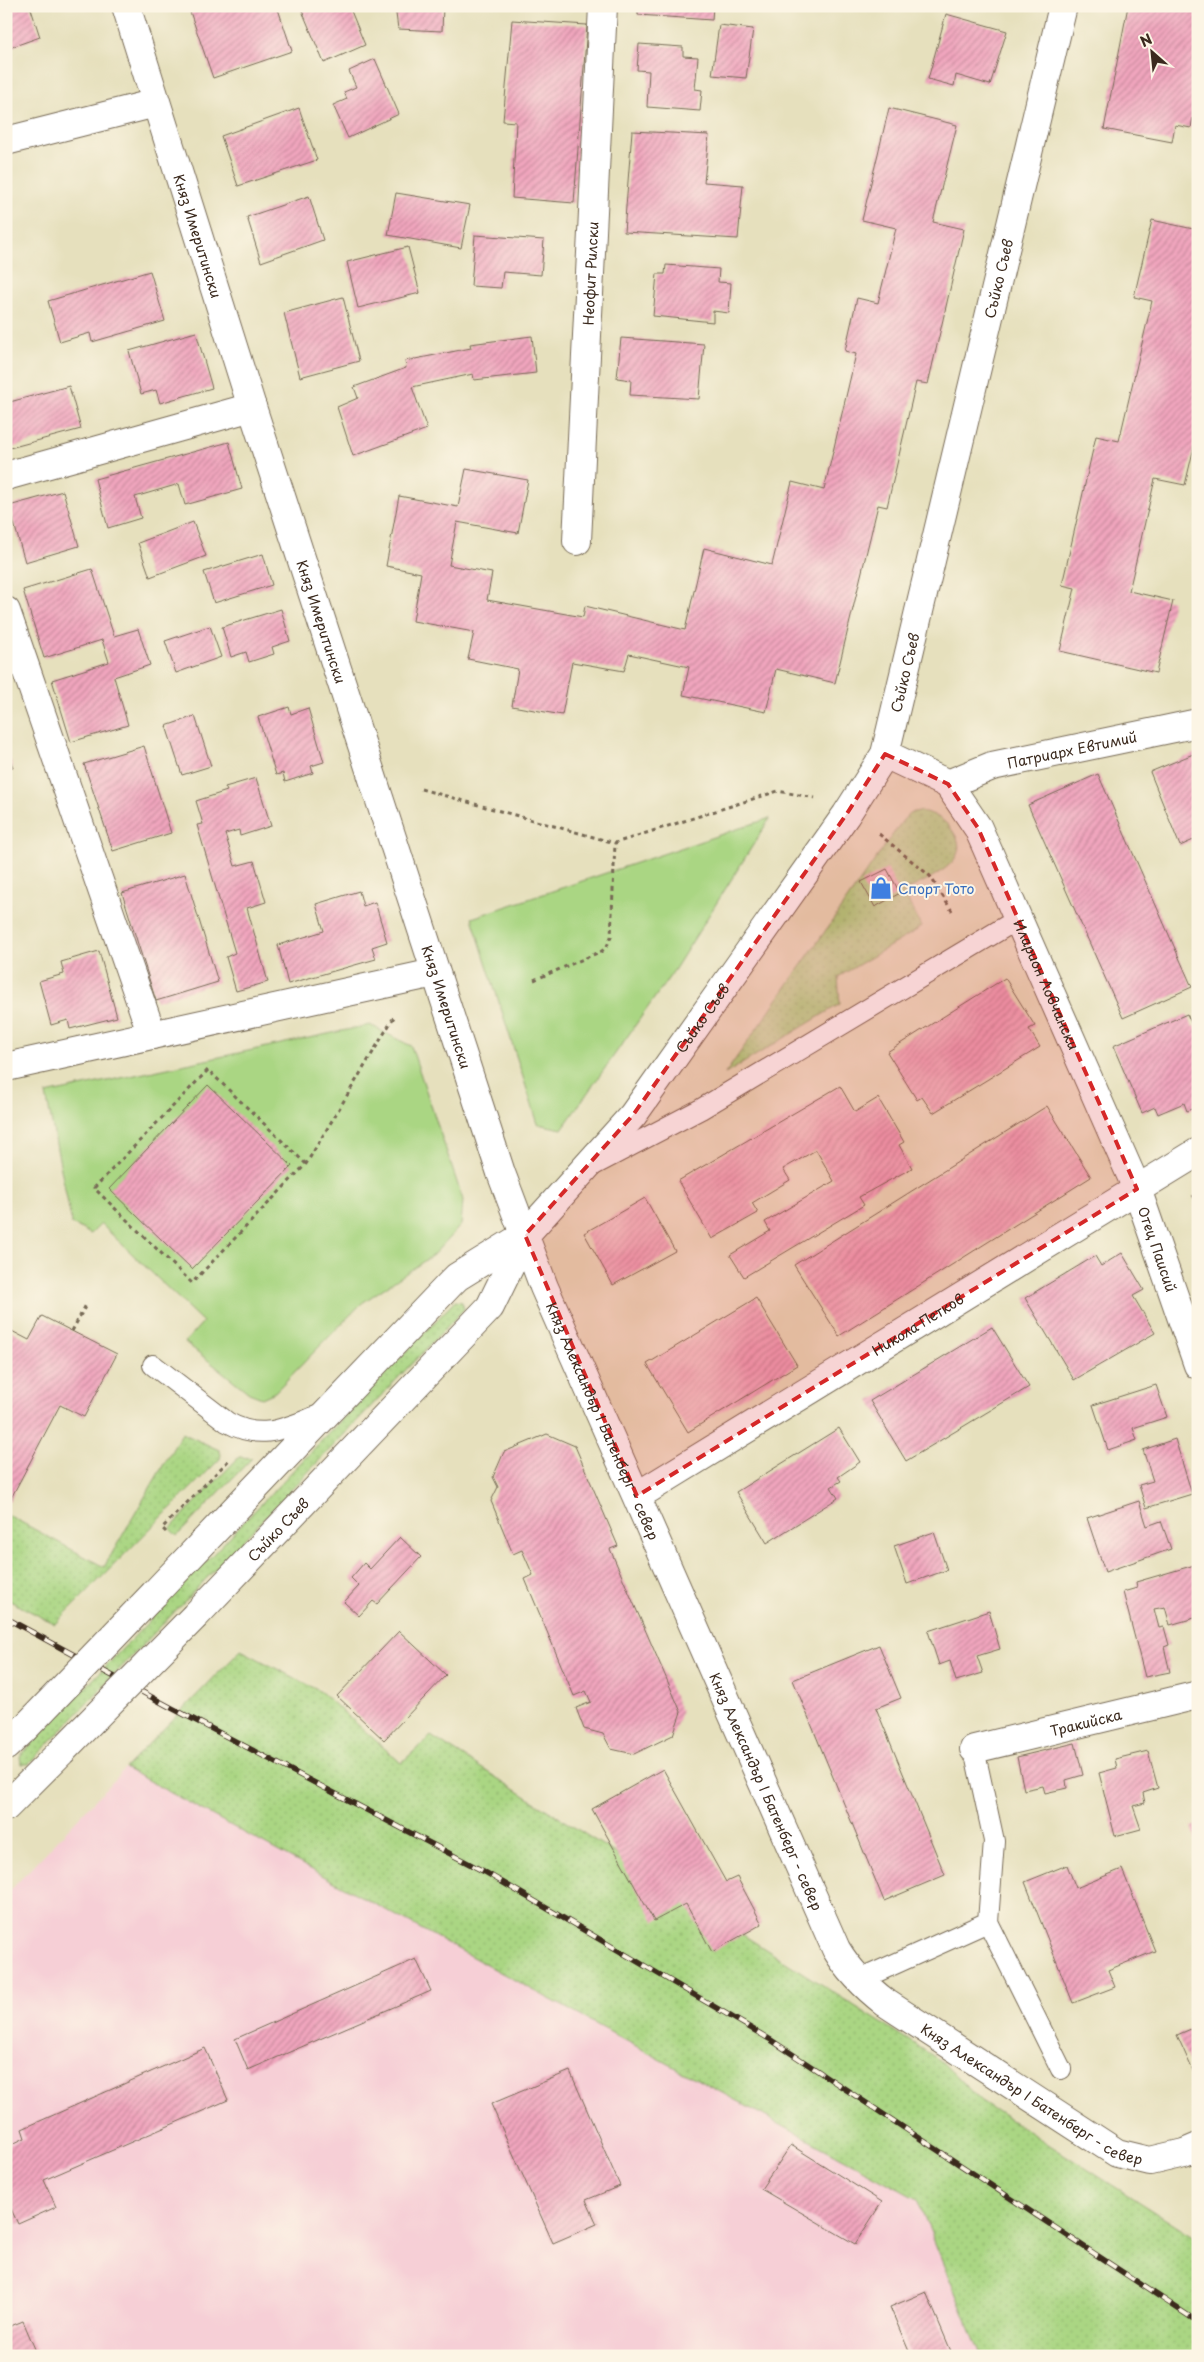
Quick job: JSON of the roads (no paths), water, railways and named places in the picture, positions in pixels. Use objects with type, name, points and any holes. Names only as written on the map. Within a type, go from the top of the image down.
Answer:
[{"type":"street","name":"Княз Имеритински","points":[[126,6],[252,407],[434,973],[500,1173],[525,1235]]},
{"type":"street","name":"Неофит Рилски","points":[[577,541],[603,6]]},
{"type":"street","name":"Съйко Съев","points":[[6,1807],[195,1616],[490,1307],[525,1235],[633,1115],[846,815],[886,754],[1063,6]]},
{"type":"street","points":[[6,141],[156,103]]},
{"type":"street","points":[[6,476],[252,407]]},
{"type":"street","points":[[6,611],[152,1035]]},
{"type":"street","name":"Патриарх Евтимий","points":[[948,784],[992,766],[1198,723]]},
{"type":"street","points":[[886,754],[948,784]]},
{"type":"street","name":"Иларион Ловчански","points":[[948,784],[978,828],[1137,1189]]},
{"type":"street","points":[[6,1067],[434,973]]},
{"type":"street","name":"Никола Петков","points":[[637,1496],[1198,1152]]},
{"type":"street","name":"Отец Паисий","points":[[1137,1189],[1198,1365]]},
{"type":"street","name":"Съйко Съев","points":[[14,1738],[457,1277],[525,1235]]},
{"type":"street","name":"Княз Александър I Батенберг - север","points":[[525,1235],[544,1287],[836,1949],[846,1966],[886,2003],[1117,2153],[1150,2160],[1184,2153],[1198,2147]]},
{"type":"street","name":"Тракийска","points":[[974,1749],[1198,1695]]},
{"type":"lane","points":[[581,1172],[701,1109],[1018,919]]},
{"type":"lane","points":[[153,1365],[227,1422],[240,1429],[262,1433],[327,1413]]},
{"type":"lane","points":[[974,1749],[994,1841],[988,1922],[1060,2069]]},
{"type":"lane","points":[[859,1980],[988,1922]]},
{"type":"railway","points":[[6,1618],[168,1706],[485,1872],[771,2040],[1198,2322]]},
{"type":"place","name":"Спорт Тото","points":[[881,888]]}]
